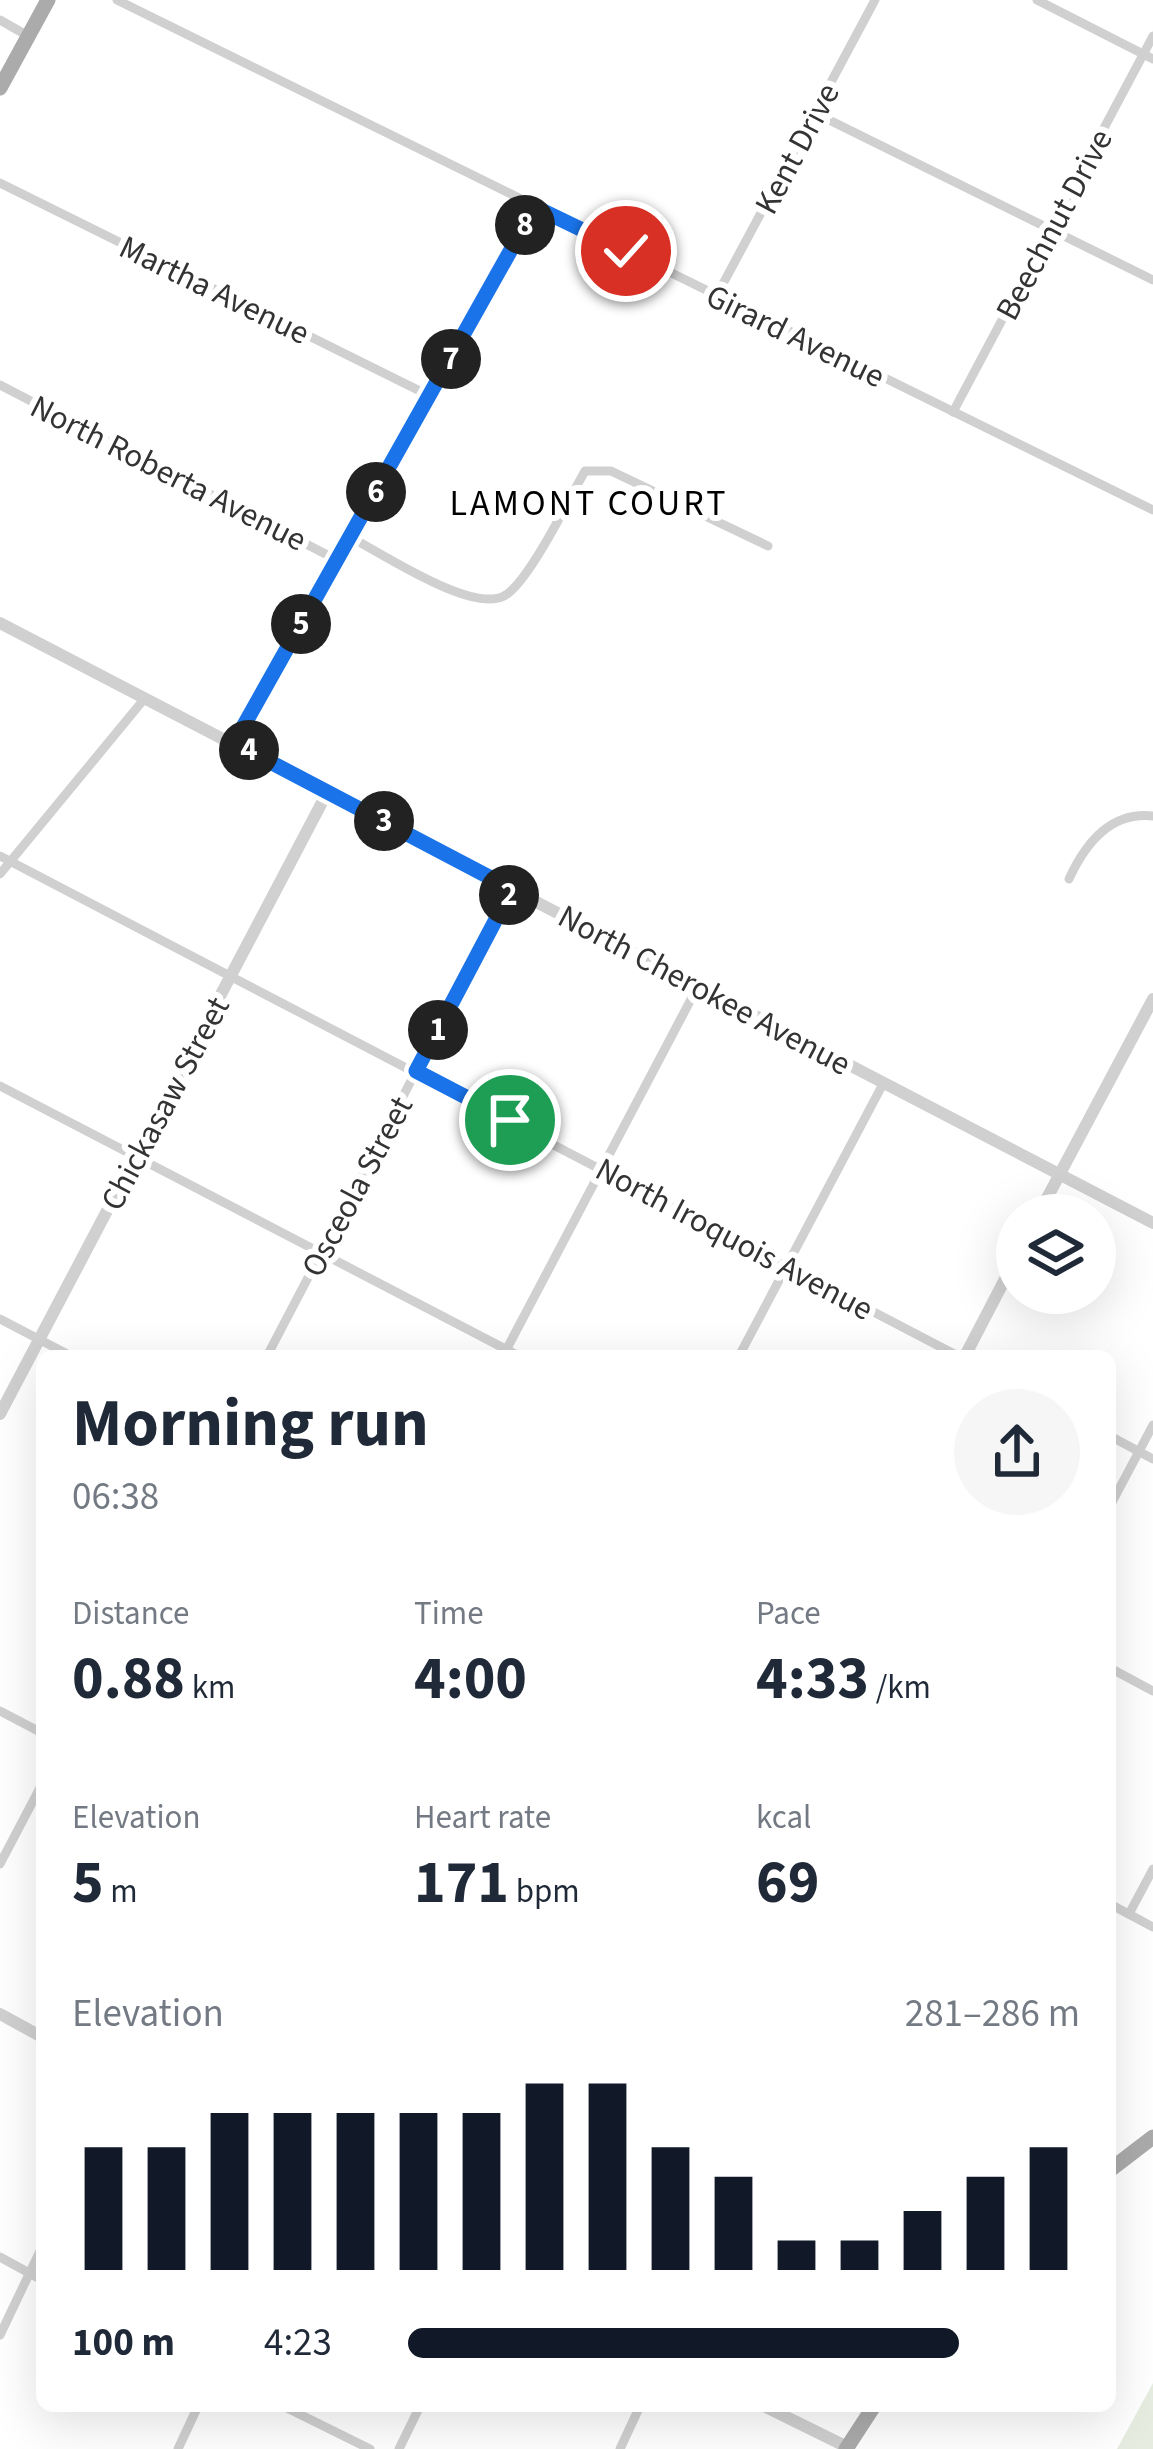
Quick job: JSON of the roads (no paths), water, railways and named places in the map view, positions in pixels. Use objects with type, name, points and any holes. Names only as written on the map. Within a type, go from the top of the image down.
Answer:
[{"type":"main road","points":[[0,88],[48,0]]},
{"type":"main road","points":[[1116,2165],[1153,2137]]},
{"type":"main road","points":[[848,2448],[870,2412]]},
{"type":"street","name":"Girard Avenue","points":[[117,0],[1153,510]]},
{"type":"street","name":"Kent Drive","points":[[717,296],[875,0]]},
{"type":"street","points":[[1037,0],[1148,57]]},
{"type":"street","points":[[0,20],[28,36]]},
{"type":"street","name":"Beechnut Drive","points":[[953,412],[1148,57],[1153,36]]},
{"type":"street","points":[[815,112],[1153,280]]},
{"type":"street","name":"Martha Avenue","points":[[0,183],[430,396]]},
{"type":"street","points":[[234,743],[535,207]]},
{"type":"street","name":"North Roberta Avenue","points":[[0,385],[337,560]]},
{"type":"street","points":[[350,538],[470,598],[497,599],[519,584],[585,470],[611,471],[768,546]]},
{"type":"street","name":"North Cherokee Avenue","points":[[0,623],[1153,1223]]},
{"type":"street","points":[[0,874],[5,858],[146,697]]},
{"type":"street","name":"Chickasaw Street","points":[[0,1414],[328,791]]},
{"type":"street","points":[[1069,879],[1087,846],[1114,822],[1129,816],[1153,816]]},
{"type":"street","name":"North Iroquois Avenue","points":[[5,858],[950,1350]]},
{"type":"street","name":"Osceola Street","points":[[270,1350],[512,889]]},
{"type":"street","points":[[506,1350],[698,986]]},
{"type":"street","points":[[1049,1194],[1153,999]]},
{"type":"street","points":[[742,1350],[884,1082]]},
{"type":"street","points":[[0,1086],[499,1350]]},
{"type":"street","points":[[965,1350],[996,1294]]},
{"type":"street","points":[[0,1319],[60,1350]]},
{"type":"street","points":[[1116,1495],[1153,1425]]},
{"type":"street","points":[[1116,1439],[1153,1459]]},
{"type":"street","points":[[1116,1671],[1153,1691]]},
{"type":"street","points":[[0,1711],[36,1730]]},
{"type":"street","points":[[0,1864],[36,1795]]},
{"type":"street","points":[[1129,1914],[1153,1869]]},
{"type":"street","points":[[1116,1907],[1153,1927]]},
{"type":"street","points":[[0,2014],[36,2034]]},
{"type":"street","points":[[0,2257],[36,2276]]},
{"type":"street","points":[[0,2335],[36,2260]]},
{"type":"street","points":[[178,2449],[195,2412]]},
{"type":"street","points":[[295,2412],[370,2449]]},
{"type":"street","points":[[399,2449],[416,2412]]},
{"type":"street","points":[[620,2449],[637,2412]]},
{"type":"street","points":[[776,2412],[848,2448]]},
{"type":"district","name":"LAMONT COURT","points":[[589,502]]}]
